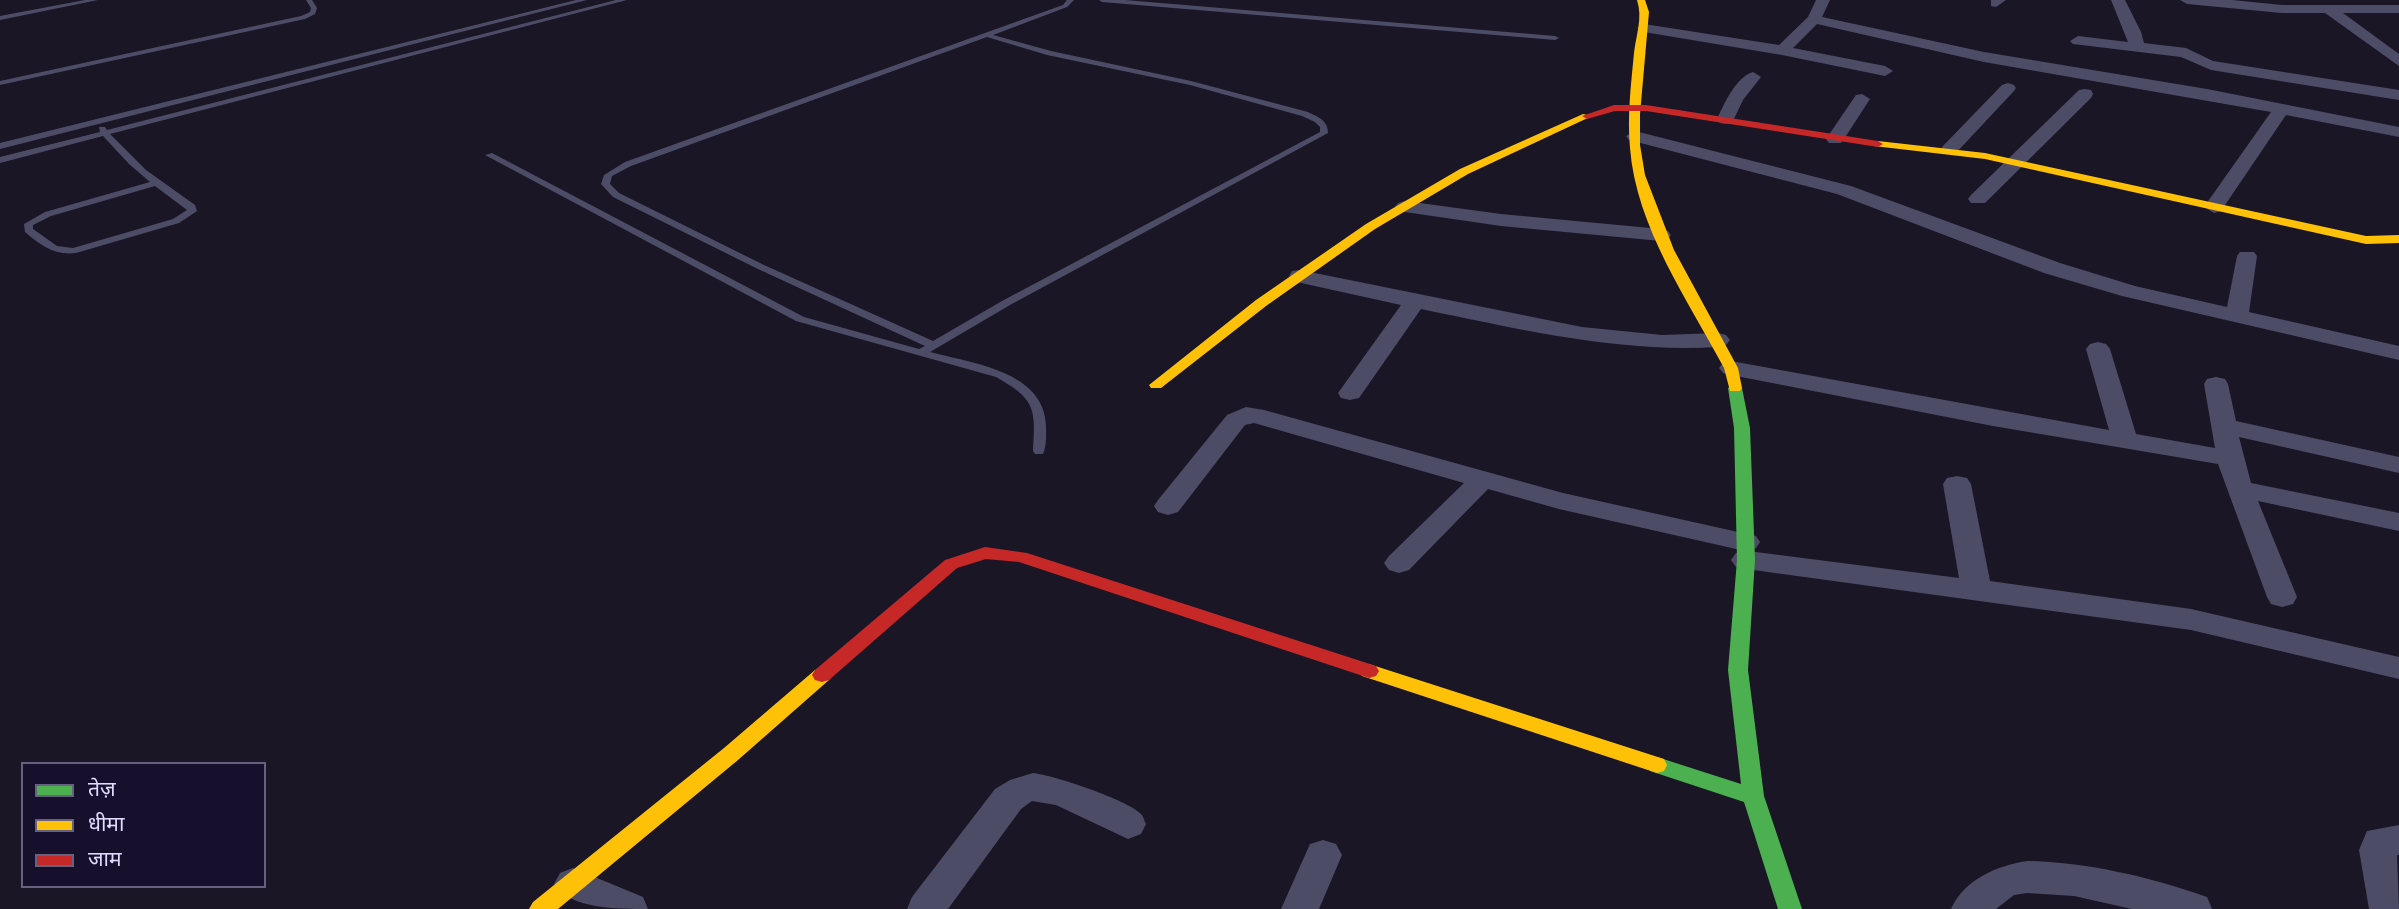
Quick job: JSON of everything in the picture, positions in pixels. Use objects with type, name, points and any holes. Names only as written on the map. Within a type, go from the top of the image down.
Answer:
[{"type":"street","points":[[1640,0],[1645,8],[1636,107],[1635,136],[1639,174],[1661,234],[1731,368],[1742,428],[1746,551],[1738,670],[1753,796],[1790,909]]},
{"type":"street","points":[[1782,50],[1814,19],[1824,0]]},
{"type":"street","points":[[2118,0],[2134,33],[2137,47]]},
{"type":"street","points":[[2187,0],[2331,11],[2399,9]]},
{"type":"street","points":[[2331,11],[2399,61]]},
{"type":"street","points":[[1814,19],[1984,57],[2146,83],[2399,132]]},
{"type":"street","points":[[1644,28],[1782,50],[1885,71]]},
{"type":"street","points":[[2078,41],[2188,53],[2198,61],[2211,65],[2399,95]]},
{"type":"street","points":[[1726,119],[1735,99],[1753,77]]},
{"type":"street","points":[[1949,150],[2008,88]]},
{"type":"street","points":[[1978,199],[2085,94]]},
{"type":"street","points":[[1835,139],[1862,99]]},
{"type":"street","points":[[1156,385],[1300,276],[1461,173],[1522,143],[1603,111],[1636,107],[1726,119],[1884,147],[1949,150],[2366,240],[2386,242],[2399,239]]},
{"type":"street","points":[[2214,208],[2281,109]]},
{"type":"street","points":[[1635,136],[1844,190],[2052,268],[2130,291],[2399,353]]},
{"type":"street","points":[[1405,207],[1501,220],[1661,234]]},
{"type":"street","points":[[2237,314],[2247,256]]},
{"type":"street","points":[[1300,276],[1584,335],[1632,342],[1675,344],[1718,340]]},
{"type":"street","points":[[1350,393],[1415,301]]},
{"type":"street","points":[[2098,349],[2125,439]]},
{"type":"street","points":[[1731,368],[1993,418],[2230,458]]},
{"type":"street","points":[[2216,384],[2230,458],[2239,489],[2282,597]]},
{"type":"street","points":[[1168,506],[1236,420],[1246,415],[1255,415],[1746,551],[1867,577],[1976,587],[2164,615],[2399,668]]},
{"type":"street","points":[[2224,426],[2399,465]]},
{"type":"street","points":[[1399,563],[1482,480]]},
{"type":"street","points":[[1957,484],[1976,587]]},
{"type":"street","points":[[2239,489],[2399,522]]},
{"type":"street","points":[[541,909],[731,754],[951,564],[970,554],[994,552],[1047,566],[1753,796]]},
{"type":"street","points":[[926,909],[1007,799],[1019,791],[1032,787],[1049,789],[1128,824]]},
{"type":"street","points":[[2388,909],[2377,850],[2380,842],[2399,840]]},
{"type":"street","points":[[1300,909],[1323,855]]},
{"type":"street","points":[[1970,909],[1987,893],[2008,880],[2033,877],[2088,883],[2193,909]]},
{"type":"street","points":[[573,884],[629,909]]},
{"type":"lane","points":[[0,18],[95,0]]},
{"type":"lane","points":[[0,83],[295,20],[313,12],[314,8],[309,0]]},
{"type":"lane","points":[[0,146],[584,0]]},
{"type":"lane","points":[[0,160],[624,0]]},
{"type":"lane","points":[[932,345],[761,267],[616,195],[605,184],[608,174],[628,164],[990,36],[1065,6],[1071,0]]},
{"type":"lane","points":[[1102,0],[1555,38]]},
{"type":"lane","points":[[920,353],[1324,133],[1324,126],[1318,120],[1305,114],[1191,83],[1050,53],[990,36]]},
{"type":"lane","points":[[97,122],[155,183],[192,207],[192,211],[176,221],[73,251],[59,252],[51,249],[28,230],[29,224],[48,214],[155,183]]},
{"type":"lane","points":[[489,155],[800,319],[1000,375],[1024,387],[1038,405],[1041,427],[1039,452]]},
{"type":"traffic: fast","points":[[1735,388],[1742,428],[1746,560],[1738,670],[1753,796],[1790,909]]},
{"type":"traffic: fast","points":[[1657,765],[1753,796]]},
{"type":"traffic: slow","points":[[1641,0],[1644,19],[1634,130],[1639,175],[1656,225],[1731,368],[1735,388]]},
{"type":"traffic: slow","points":[[1156,385],[1261,303],[1333,251],[1408,203],[1464,172],[1587,116]]},
{"type":"traffic: slow","points":[[1878,144],[1985,156],[2366,240],[2399,239]]},
{"type":"traffic: slow","points":[[1369,671],[1657,765]]},
{"type":"traffic: slow","points":[[541,909],[731,754],[822,675]]},
{"type":"traffic: jam","points":[[1587,116],[1614,108],[1646,108],[1878,144]]},
{"type":"traffic: jam","points":[[822,675],[951,564],[985,553],[1021,557],[1369,671]]}]
